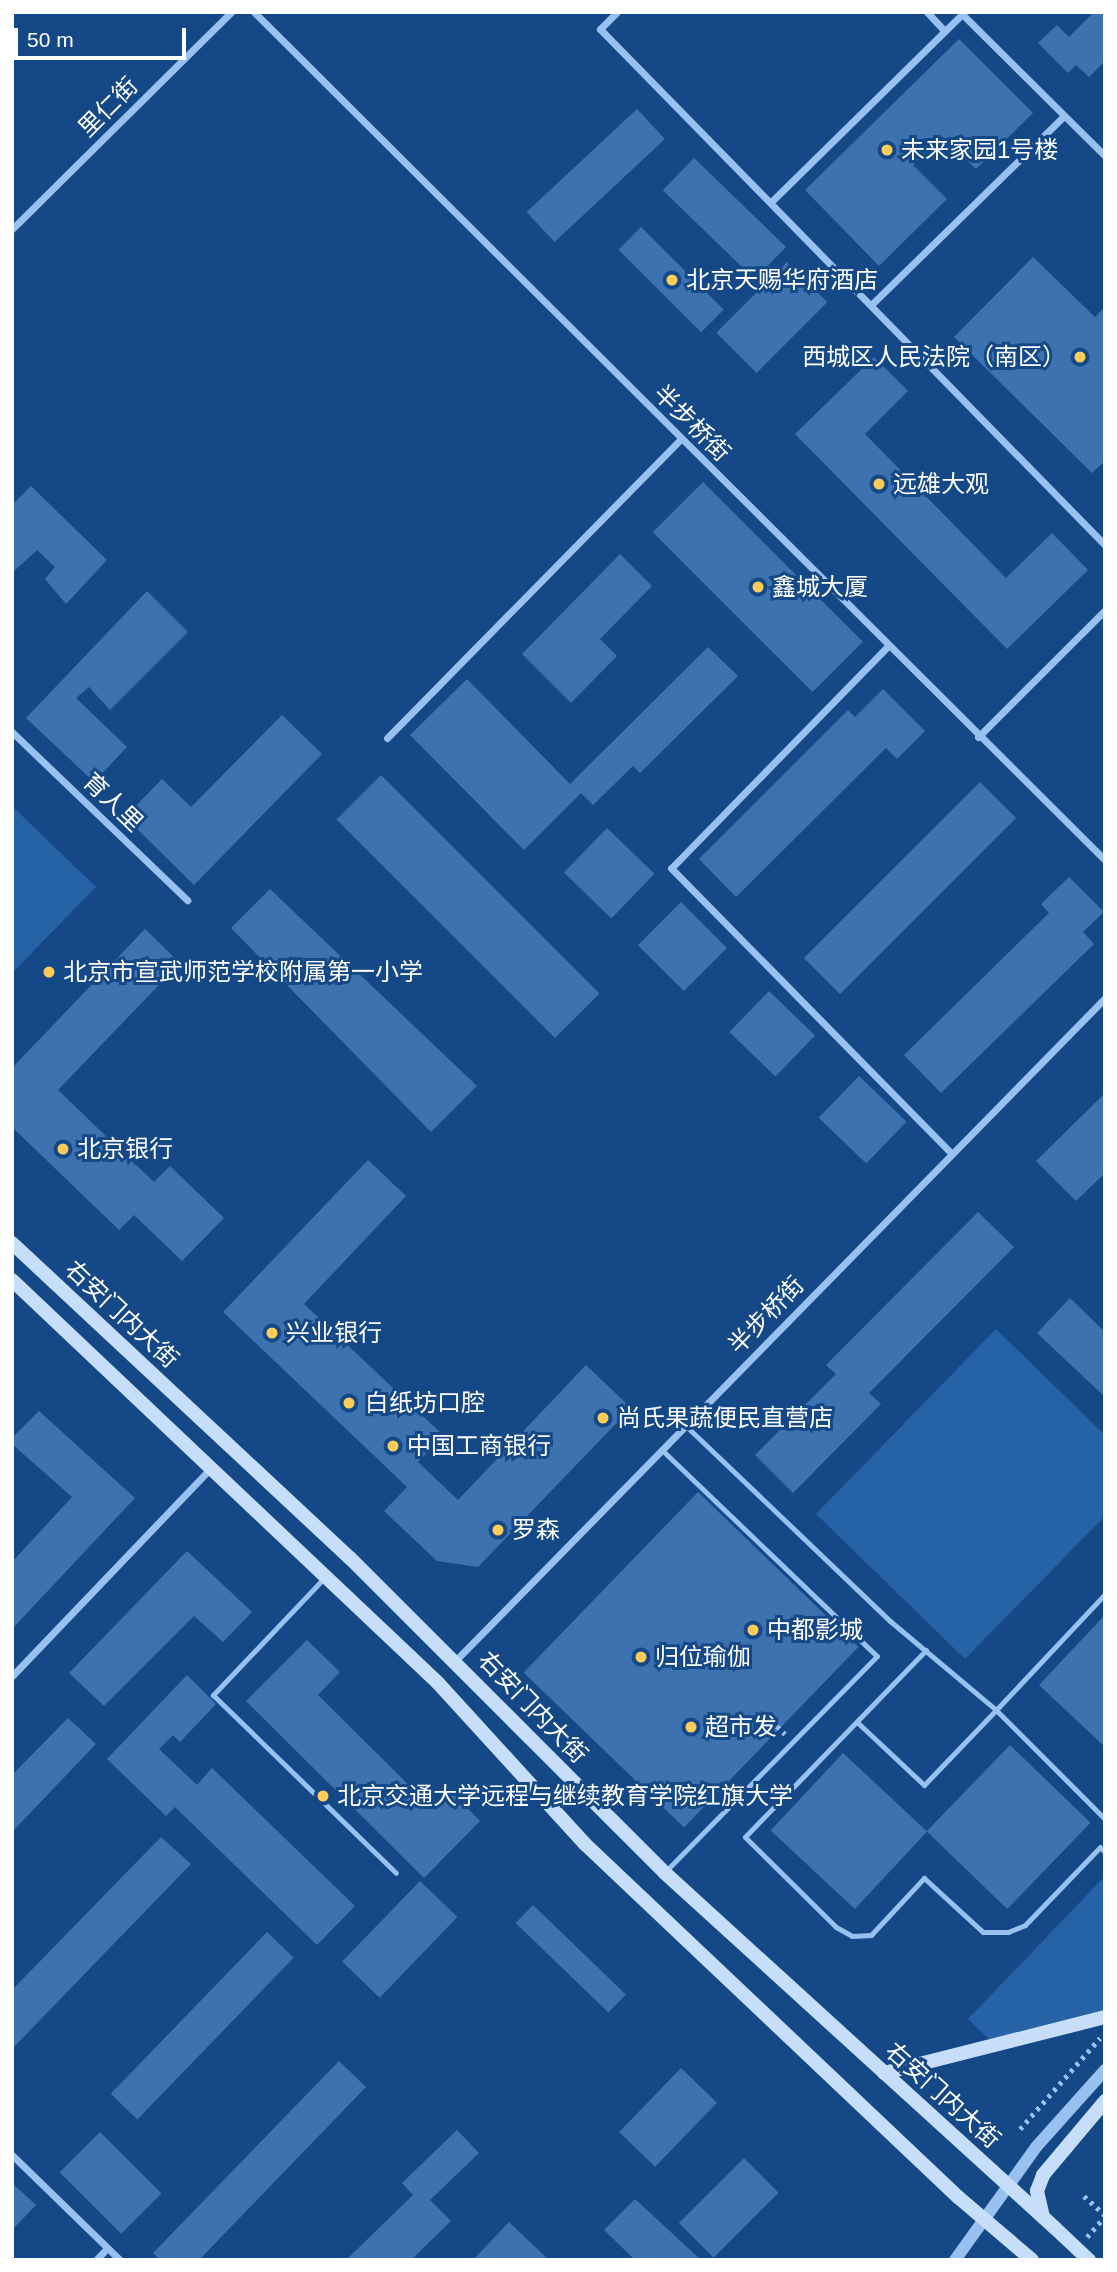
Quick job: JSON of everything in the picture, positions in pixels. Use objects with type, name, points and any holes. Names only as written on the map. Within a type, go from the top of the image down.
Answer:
[{"type":"main road","name":"右安门内大街","points":[[12,1243],[456,1660],[665,1873],[1088,2260]]},
{"type":"main road","name":"右安门内大街","points":[[12,1280],[438,1683],[585,1844],[947,2188],[985,2217],[1030,2258]]},
{"type":"main road","points":[[884,2073],[1105,2017]]},
{"type":"main road","points":[[1049,2223],[1037,2191],[1043,2175],[1105,2101]]},
{"type":"street","name":"里仁街","points":[[12,229],[231,12]]},
{"type":"street","name":"半步桥街","points":[[254,12],[978,737],[1105,860]]},
{"type":"street","points":[[617,12],[600,29],[772,201],[1105,545]]},
{"type":"street","points":[[927,12],[945,31]]},
{"type":"street","points":[[772,201],[962,14],[1105,156]]},
{"type":"street","points":[[871,305],[1064,116]]},
{"type":"street","points":[[387,738],[681,439]]},
{"type":"street","points":[[978,737],[1105,610]]},
{"type":"street","points":[[888,646],[671,869],[950,1152]]},
{"type":"street","name":"育人里","points":[[12,732],[187,900]]},
{"type":"street","name":"半步桥街","points":[[456,1660],[663,1451],[950,1152],[1105,999]]},
{"type":"street","points":[[12,1676],[212,1467]]},
{"type":"street","points":[[955,2260],[1008,2185],[1105,2070]]},
{"type":"street","points":[[12,2155],[120,2260]]},
{"type":"street","points":[[96,2260],[107,2248]]},
{"type":"lane","points":[[686,1426],[926,1650],[996,1710],[1105,1819]]},
{"type":"lane","points":[[663,1451],[877,1656],[665,1873]]},
{"type":"lane","points":[[325,1577],[213,1695],[396,1873]]},
{"type":"lane","points":[[857,1722],[924,1785],[1105,1594]]},
{"type":"lane","points":[[926,1650],[745,1838],[835,1927],[852,1936],[871,1935],[924,1878],[983,1932],[1007,1931],[1024,1925],[1103,1847]]},
{"type":"path","points":[[1020,2129],[1105,2032]]},
{"type":"path","points":[[1084,2196],[1105,2216]]},
{"type":"shaded area","points":[[12,806],[96,887],[12,973]]},
{"type":"shaded area","points":[[996,1329],[1105,1435],[1105,1516],[965,1659],[816,1514]]},
{"type":"shaded area","points":[[1105,1876],[1105,2012],[991,2041],[968,2019]]},
{"type":"pier","points":[[1105,2218],[1105,2260],[1069,2260],[1102,2219]]},
{"type":"building","points":[[1094,12],[1105,12],[1105,61],[1089,77],[1076,65],[1068,73],[1038,43],[1057,25],[1069,37]]},
{"type":"building","name":"未来家园1号楼","points":[[959,39],[1033,113],[976,169],[942,136],[913,165],[947,199],[879,266],[805,190]]},
{"type":"building","points":[[637,109],[665,139],[555,242],[527,212]]},
{"type":"building","points":[[694,158],[786,247],[755,279],[663,190]]},
{"type":"building","name":"北京天赐华府酒店","points":[[641,227],[724,310],[701,332],[618,250]]},
{"type":"building","points":[[1033,257],[1095,317],[1105,307],[1105,461],[1092,473],[954,337]]},
{"type":"building","points":[[787,262],[827,302],[757,373],[716,333]]},
{"type":"building","name":"远雄大观","points":[[874,357],[908,391],[865,434],[1006,578],[1052,533],[1088,570],[1007,649],[795,434]]},
{"type":"building","name":"鑫城大厦","points":[[703,482],[863,642],[813,692],[653,532]]},
{"type":"building","points":[[31,486],[107,560],[66,604],[45,579],[55,567],[37,550],[12,573],[12,505]]},
{"type":"building","points":[[620,554],[652,586],[600,639],[617,656],[571,703],[522,654]]},
{"type":"building","points":[[147,591],[188,632],[110,710],[89,687],[76,698],[127,747],[94,782],[26,718]]},
{"type":"building","points":[[708,647],[738,676],[640,773],[633,766],[593,805],[581,793],[524,850],[410,735],[467,679],[570,784]]},
{"type":"building","points":[[883,689],[925,731],[897,759],[886,748],[736,897],[699,859],[848,710],[855,717]]},
{"type":"building","points":[[282,715],[322,754],[194,885],[125,817],[162,779],[191,807]]},
{"type":"building","points":[[381,775],[599,993],[555,1038],[336,820]]},
{"type":"building","points":[[980,782],[1016,818],[840,994],[804,958]]},
{"type":"building","points":[[607,828],[654,874],[611,918],[564,873]]},
{"type":"building","points":[[1069,877],[1104,912],[1083,932],[1094,944],[941,1093],[904,1055],[1049,913],[1041,904]]},
{"type":"building","points":[[270,889],[477,1086],[431,1132],[231,928]]},
{"type":"building","points":[[681,902],[727,948],[684,991],[638,945]]},
{"type":"building","points":[[145,929],[180,963],[58,1090],[154,1182],[170,1166],[224,1218],[182,1261],[134,1215],[119,1230],[12,1127],[12,1068]]},
{"type":"building","points":[[769,991],[815,1035],[775,1076],[729,1032]]},
{"type":"building","points":[[859,1076],[906,1122],[866,1164],[819,1118]]},
{"type":"building","points":[[1105,1093],[1105,1173],[1076,1201],[1036,1161]]},
{"type":"building","points":[[368,1160],[406,1196],[304,1304],[443,1435],[418,1462],[458,1500],[586,1365],[631,1408],[478,1567],[437,1561],[384,1511],[407,1487],[223,1312]]},
{"type":"building","points":[[978,1212],[1014,1247],[869,1393],[881,1404],[793,1493],[755,1455],[836,1374],[826,1365]]},
{"type":"building","points":[[1070,1298],[1105,1332],[1105,1397],[1037,1333]]},
{"type":"building","points":[[39,1411],[135,1498],[12,1629],[12,1562],[72,1497],[12,1444],[12,1438]]},
{"type":"building","points":[[698,1492],[858,1647],[684,1827],[524,1673]]},
{"type":"building","points":[[187,1551],[252,1612],[223,1642],[194,1616],[104,1706],[69,1673]]},
{"type":"building","points":[[1105,1615],[1105,1747],[1039,1685]]},
{"type":"building","points":[[307,1640],[340,1672],[318,1695],[431,1807],[449,1789],[480,1821],[424,1878],[246,1701]]},
{"type":"building","points":[[187,1675],[216,1704],[180,1742],[173,1735],[159,1749],[197,1785],[212,1768],[355,1906],[317,1945],[175,1807],[166,1816],[107,1759]]},
{"type":"building","points":[[68,1718],[96,1744],[12,1832],[12,1775]]},
{"type":"building","points":[[1010,1745],[1091,1823],[1007,1909],[927,1831]]},
{"type":"building","points":[[843,1753],[927,1831],[855,1909],[771,1831]]},
{"type":"building","points":[[161,1837],[191,1864],[12,2049],[12,1990]]},
{"type":"building","points":[[420,1881],[457,1917],[380,1998],[342,1962]]},
{"type":"building","points":[[533,1905],[626,1995],[608,2013],[516,1923]]},
{"type":"building","points":[[267,1932],[294,1958],[137,2120],[111,2094]]},
{"type":"building","points":[[339,2061],[366,2087],[199,2260],[160,2260],[153,2253]]},
{"type":"building","points":[[681,2068],[717,2103],[655,2167],[619,2132]]},
{"type":"building","points":[[457,2130],[479,2153],[430,2200],[451,2221],[411,2260],[346,2260],[413,2195],[402,2183]]},
{"type":"building","points":[[100,2132],[162,2194],[121,2234],[60,2172]]},
{"type":"building","points":[[744,2158],[779,2193],[714,2258],[679,2223]]},
{"type":"building","points":[[12,2183],[36,2205],[12,2230]]},
{"type":"building","points":[[635,2199],[701,2260],[635,2260],[604,2230]]},
{"type":"building","points":[[509,2222],[549,2260],[473,2260]]},
{"type":"place","name":"未来家园1号楼","points":[[887,150]]},
{"type":"place","name":"北京天赐华府酒店","points":[[672,280]]},
{"type":"place","name":"西城区人民法院（南区）","points":[[1080,357]]},
{"type":"place","name":"远雄大观","points":[[879,484]]},
{"type":"place","name":"鑫城大厦","points":[[758,587]]},
{"type":"place","name":"北京市宣武师范学校附属第一小学","points":[[49,972]]},
{"type":"place","name":"北京银行","points":[[63,1149]]},
{"type":"place","name":"兴业银行","points":[[272,1333]]},
{"type":"place","name":"白纸坊口腔","points":[[349,1403]]},
{"type":"place","name":"尚氏果蔬便民直营店","points":[[603,1418]]},
{"type":"place","name":"中国工商银行","points":[[393,1446]]},
{"type":"place","name":"罗森","points":[[498,1530]]},
{"type":"place","name":"中都影城","points":[[753,1630]]},
{"type":"place","name":"归位瑜伽","points":[[641,1657]]},
{"type":"place","name":"超市发","points":[[691,1727]]},
{"type":"place","name":"北京交通大学远程与继续教育学院红旗大学","points":[[323,1796]]}]
